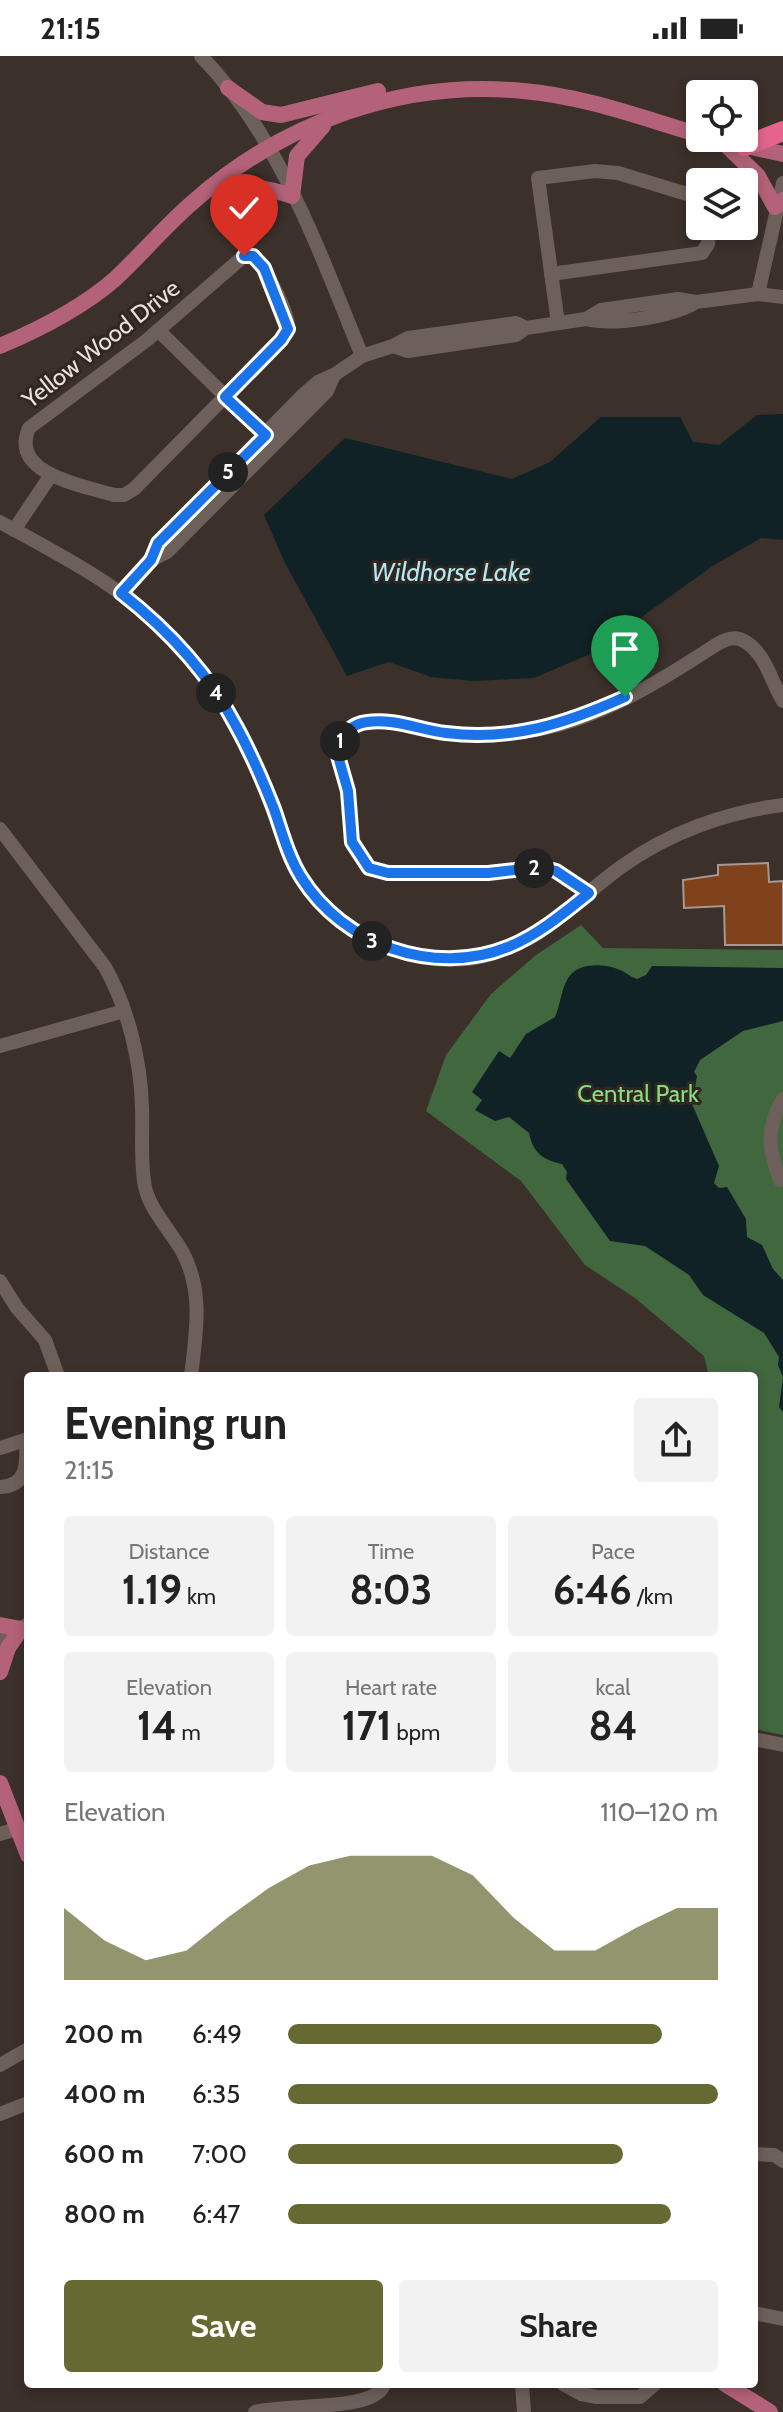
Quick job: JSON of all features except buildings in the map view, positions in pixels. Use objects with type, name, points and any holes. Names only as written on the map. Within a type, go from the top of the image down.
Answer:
[{"type":"highway","points":[[758,141],[783,131]]},
{"type":"main road","points":[[228,88],[262,112],[281,115],[383,90],[403,96]]},
{"type":"main road","points":[[0,346],[75,307],[113,280],[209,189],[267,148],[333,117],[403,96],[461,89],[524,91],[610,108],[686,131]]},
{"type":"main road","points":[[209,189],[236,185],[268,188],[292,196],[297,156],[308,140],[333,117]]},
{"type":"main road","points":[[758,149],[783,154]]},
{"type":"main road","points":[[730,152],[758,176],[779,204]]},
{"type":"main road","points":[[0,1625],[24,1627]]},
{"type":"main road","points":[[0,1672],[8,1648],[24,1627]]},
{"type":"main road","points":[[0,1783],[8,1831],[24,1850]]},
{"type":"main road","points":[[731,2388],[770,2412]]},
{"type":"street","points":[[201,56],[228,88],[267,148],[309,230],[362,356]]},
{"type":"street","points":[[558,323],[538,178],[595,171],[618,173],[686,194]]},
{"type":"street","points":[[758,294],[783,183]]},
{"type":"street","points":[[551,274],[702,253],[708,240]]},
{"type":"street","name":"Yellow Wood Drive","points":[[51,475],[30,459],[25,447],[29,428],[158,330],[244,256],[253,256],[264,268],[288,329],[225,397]]},
{"type":"street","points":[[121,593],[151,560],[158,543],[270,440],[310,389],[362,356],[408,338],[516,323],[526,328],[586,319],[601,310],[678,299],[696,302],[758,294],[783,297]]},
{"type":"street","points":[[158,330],[270,440]]},
{"type":"street","points":[[14,530],[51,475],[114,495],[124,495],[134,489],[225,397]]},
{"type":"street","points":[[0,522],[65,557],[121,593],[180,647],[211,686],[253,760],[300,875],[328,911],[360,936],[399,952],[441,959],[470,959],[509,947],[545,927],[621,867],[696,826],[783,805]]},
{"type":"street","points":[[589,893],[556,871],[541,867],[488,873],[388,873],[369,868],[352,842],[348,791],[336,749],[346,731],[367,722],[391,722],[444,733],[482,736],[537,730],[574,720],[625,697],[722,641],[733,638],[742,639],[756,650],[783,701]]},
{"type":"street","points":[[0,829],[105,967],[124,1011],[142,1103],[146,1190],[181,1249],[194,1284],[198,1312],[191,1372]]},
{"type":"street","points":[[0,1046],[124,1011]]},
{"type":"street","points":[[780,1180],[772,1162],[769,1139],[772,1121],[783,1099]]},
{"type":"street","points":[[0,1281],[17,1308],[45,1340],[57,1372]]},
{"type":"street","points":[[0,1448],[24,1441]]},
{"type":"street","points":[[0,1487],[16,1484],[24,1474]]},
{"type":"street","points":[[0,1642],[24,1627]]},
{"type":"street","points":[[758,1740],[783,1745]]},
{"type":"street","points":[[0,2065],[24,2051]]},
{"type":"street","points":[[0,2114],[24,2105]]},
{"type":"street","points":[[758,2154],[774,2155],[783,2161]]},
{"type":"street","points":[[758,2314],[783,2319]]},
{"type":"street","points":[[255,2412],[279,2409],[355,2412],[375,2404],[382,2397],[383,2388]]},
{"type":"street","points":[[522,2388],[524,2412]]},
{"type":"street","points":[[570,2388],[597,2397],[628,2389],[640,2397],[650,2388]]},
{"type":"green space","name":"Central Park","points":[[581,925],[603,948],[783,950],[783,1735],[758,1730],[758,1372],[708,1372],[704,1356],[635,1298],[585,1265],[521,1181],[426,1111],[446,1055],[491,994],[536,955]]},
{"type":"water","name":"Wildhorse Lake","points":[[783,414],[783,540],[761,538],[714,565],[590,654],[534,678],[473,681],[431,677],[389,662],[347,676],[285,563],[264,515],[345,438],[512,479],[550,462],[601,417],[680,417],[693,442],[719,445],[757,415]]},
{"type":"water","points":[[599,965],[637,979],[646,975],[652,966],[783,968],[783,1021],[743,1031],[700,1060],[694,1072],[697,1076],[692,1104],[719,1166],[714,1183],[719,1188],[727,1187],[746,1219],[747,1237],[762,1245],[773,1269],[783,1280],[783,1377],[778,1365],[779,1357],[764,1333],[703,1295],[689,1275],[645,1246],[610,1241],[566,1179],[567,1172],[562,1164],[540,1154],[533,1146],[529,1133],[509,1117],[495,1121],[475,1110],[482,1100],[472,1092],[499,1051],[510,1058],[526,1034],[555,1017],[571,974],[584,967]]},
{"type":"water","points":[[783,1377],[783,1412],[779,1407]]},
{"type":"route","points":[[244,256],[253,256],[264,268],[288,329],[225,397],[266,435],[158,543],[151,560],[121,593],[180,647],[235,723],[274,809],[286,845],[313,894],[328,911],[360,936],[399,952],[441,959],[470,959],[509,947],[545,927],[589,893],[556,871],[541,867],[488,873],[442,870],[388,873],[369,868],[352,842],[348,791],[336,749],[346,731],[367,722],[391,722],[444,733],[482,736],[537,730],[574,720],[625,697]]}]
